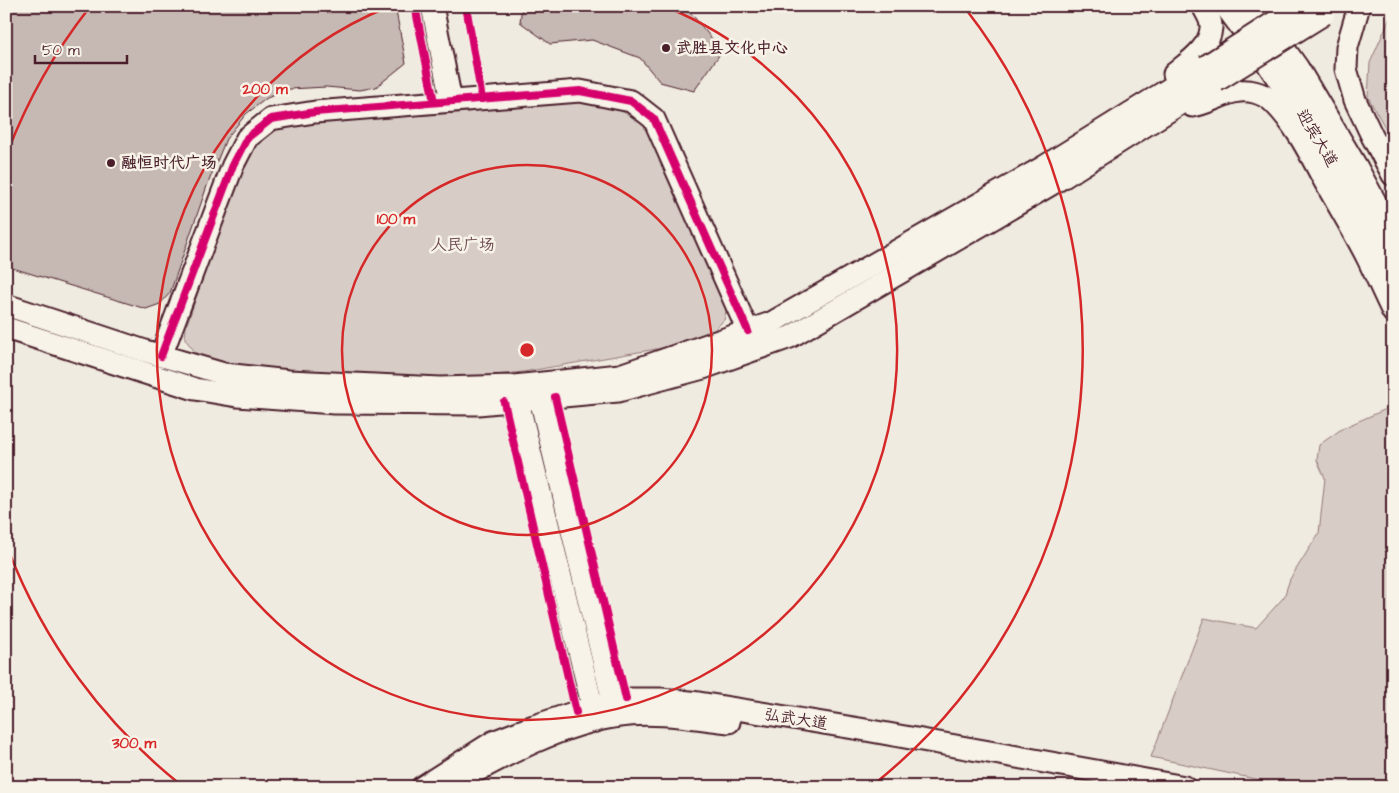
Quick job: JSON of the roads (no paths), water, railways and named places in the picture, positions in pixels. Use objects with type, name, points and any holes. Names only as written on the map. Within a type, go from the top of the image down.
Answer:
[{"type":"main road","points":[[432,6],[456,101]]},
{"type":"main road","points":[[443,6],[456,101]]},
{"type":"main road","points":[[1166,102],[1170,77],[1196,55],[1209,38],[1212,27],[1210,18],[1203,6]]},
{"type":"main road","name":"迎宾大道","points":[[1227,6],[1263,54],[1319,138],[1372,234],[1393,278]]},
{"type":"main road","name":"迎宾大道","points":[[1252,6],[1296,68],[1356,169],[1393,238]]},
{"type":"main road","points":[[1211,74],[1300,6]]},
{"type":"main road","points":[[1359,6],[1347,48],[1346,69],[1355,100],[1393,175]]},
{"type":"main road","points":[[538,391],[620,375],[771,323],[1028,176],[1166,102],[1211,74],[1329,10]]},
{"type":"main road","points":[[161,356],[233,165],[246,138],[272,119],[315,112],[580,91],[631,101],[654,119],[748,331]]},
{"type":"main road","points":[[6,305],[161,356],[224,374],[289,381],[516,393],[538,391],[618,391],[703,368],[790,337],[1062,178],[1166,102],[1197,106],[1229,92],[1241,91],[1258,94],[1273,102],[1292,124],[1367,256],[1393,312]]},
{"type":"main road","points":[[6,328],[195,389],[224,394],[334,403],[478,404],[516,393]]},
{"type":"main road","points":[[538,391],[614,709]]},
{"type":"main road","points":[[516,393],[594,714]]},
{"type":"main road","name":"弘武大道","points":[[614,709],[626,699],[661,699],[699,703],[860,729],[1185,787]]},
{"type":"main road","name":"弘武大道","points":[[422,787],[493,742],[534,726],[614,709],[643,714],[680,716],[750,725],[1120,787]]},
{"type":"main road","name":"弘武大道","points":[[447,787],[507,754],[561,732],[594,714]]},
{"type":"place","name":"武胜县文化中心","points":[[666,48]]},
{"type":"place","name":"融恒时代广场","points":[[111,163]]},
{"type":"park label","name":"人民广场","points":[[463,245]]}]
